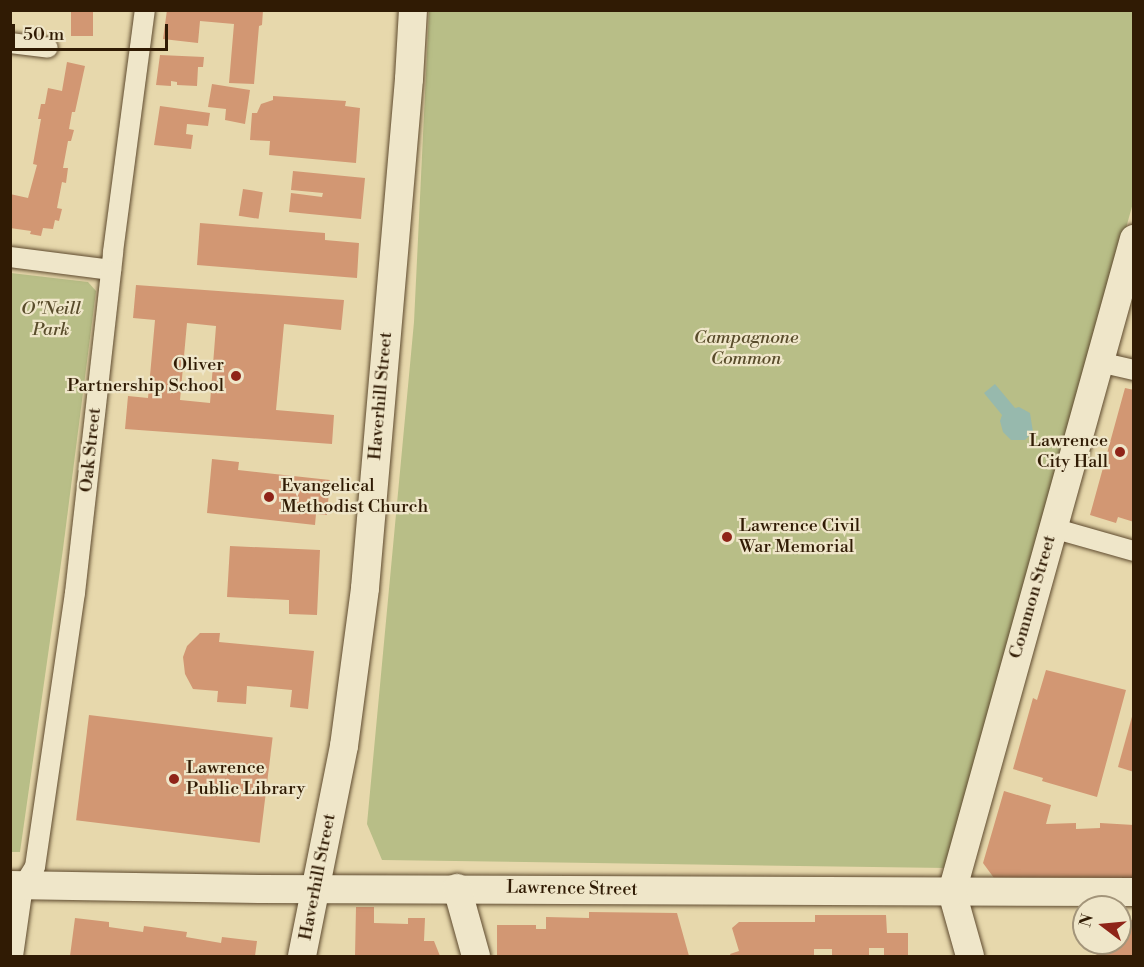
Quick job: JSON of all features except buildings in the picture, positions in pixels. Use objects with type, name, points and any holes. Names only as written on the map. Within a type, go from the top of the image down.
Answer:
[{"type":"main road","name":"Haverhill Street","points":[[302,957],[344,746],[365,588],[413,10]]},
{"type":"main road","name":"Common Street","points":[[952,892],[1134,239]]},
{"type":"main road","name":"Lawrence Street","points":[[17,886],[1134,892]]},
{"type":"main road","points":[[457,888],[476,957]]},
{"type":"main road","points":[[952,892],[970,957]]},
{"type":"street","name":"Oak Street","points":[[13,957],[17,886],[35,867],[75,593],[111,270],[145,10]]},
{"type":"street","points":[[10,44],[48,48]]},
{"type":"street","points":[[10,257],[111,270]]},
{"type":"street","points":[[1099,362],[1134,370]]},
{"type":"street","points":[[1053,528],[1134,551]]},
{"type":"green space","name":"Campagnone Common","points":[[429,11],[1133,11],[1133,203],[947,868],[382,860],[367,824],[414,322]]},
{"type":"green space","name":"O\"Neill Park","points":[[11,273],[88,282],[96,291],[63,549],[20,852],[11,852]]},
{"type":"water","points":[[995,384],[1015,408],[1019,407],[1030,413],[1033,432],[1025,440],[1011,440],[1003,432],[1000,421],[1002,415],[984,393]]},
{"type":"place","name":"Oliver Partnership School","points":[[236,376]]},
{"type":"place","name":"Lawrence City Hall","points":[[1120,452]]},
{"type":"place","name":"Evangelical Methodist Church","points":[[269,497]]},
{"type":"place","name":"Lawrence Civil War Memorial","points":[[727,537]]},
{"type":"place","name":"Lawrence Public Library","points":[[174,779]]}]
